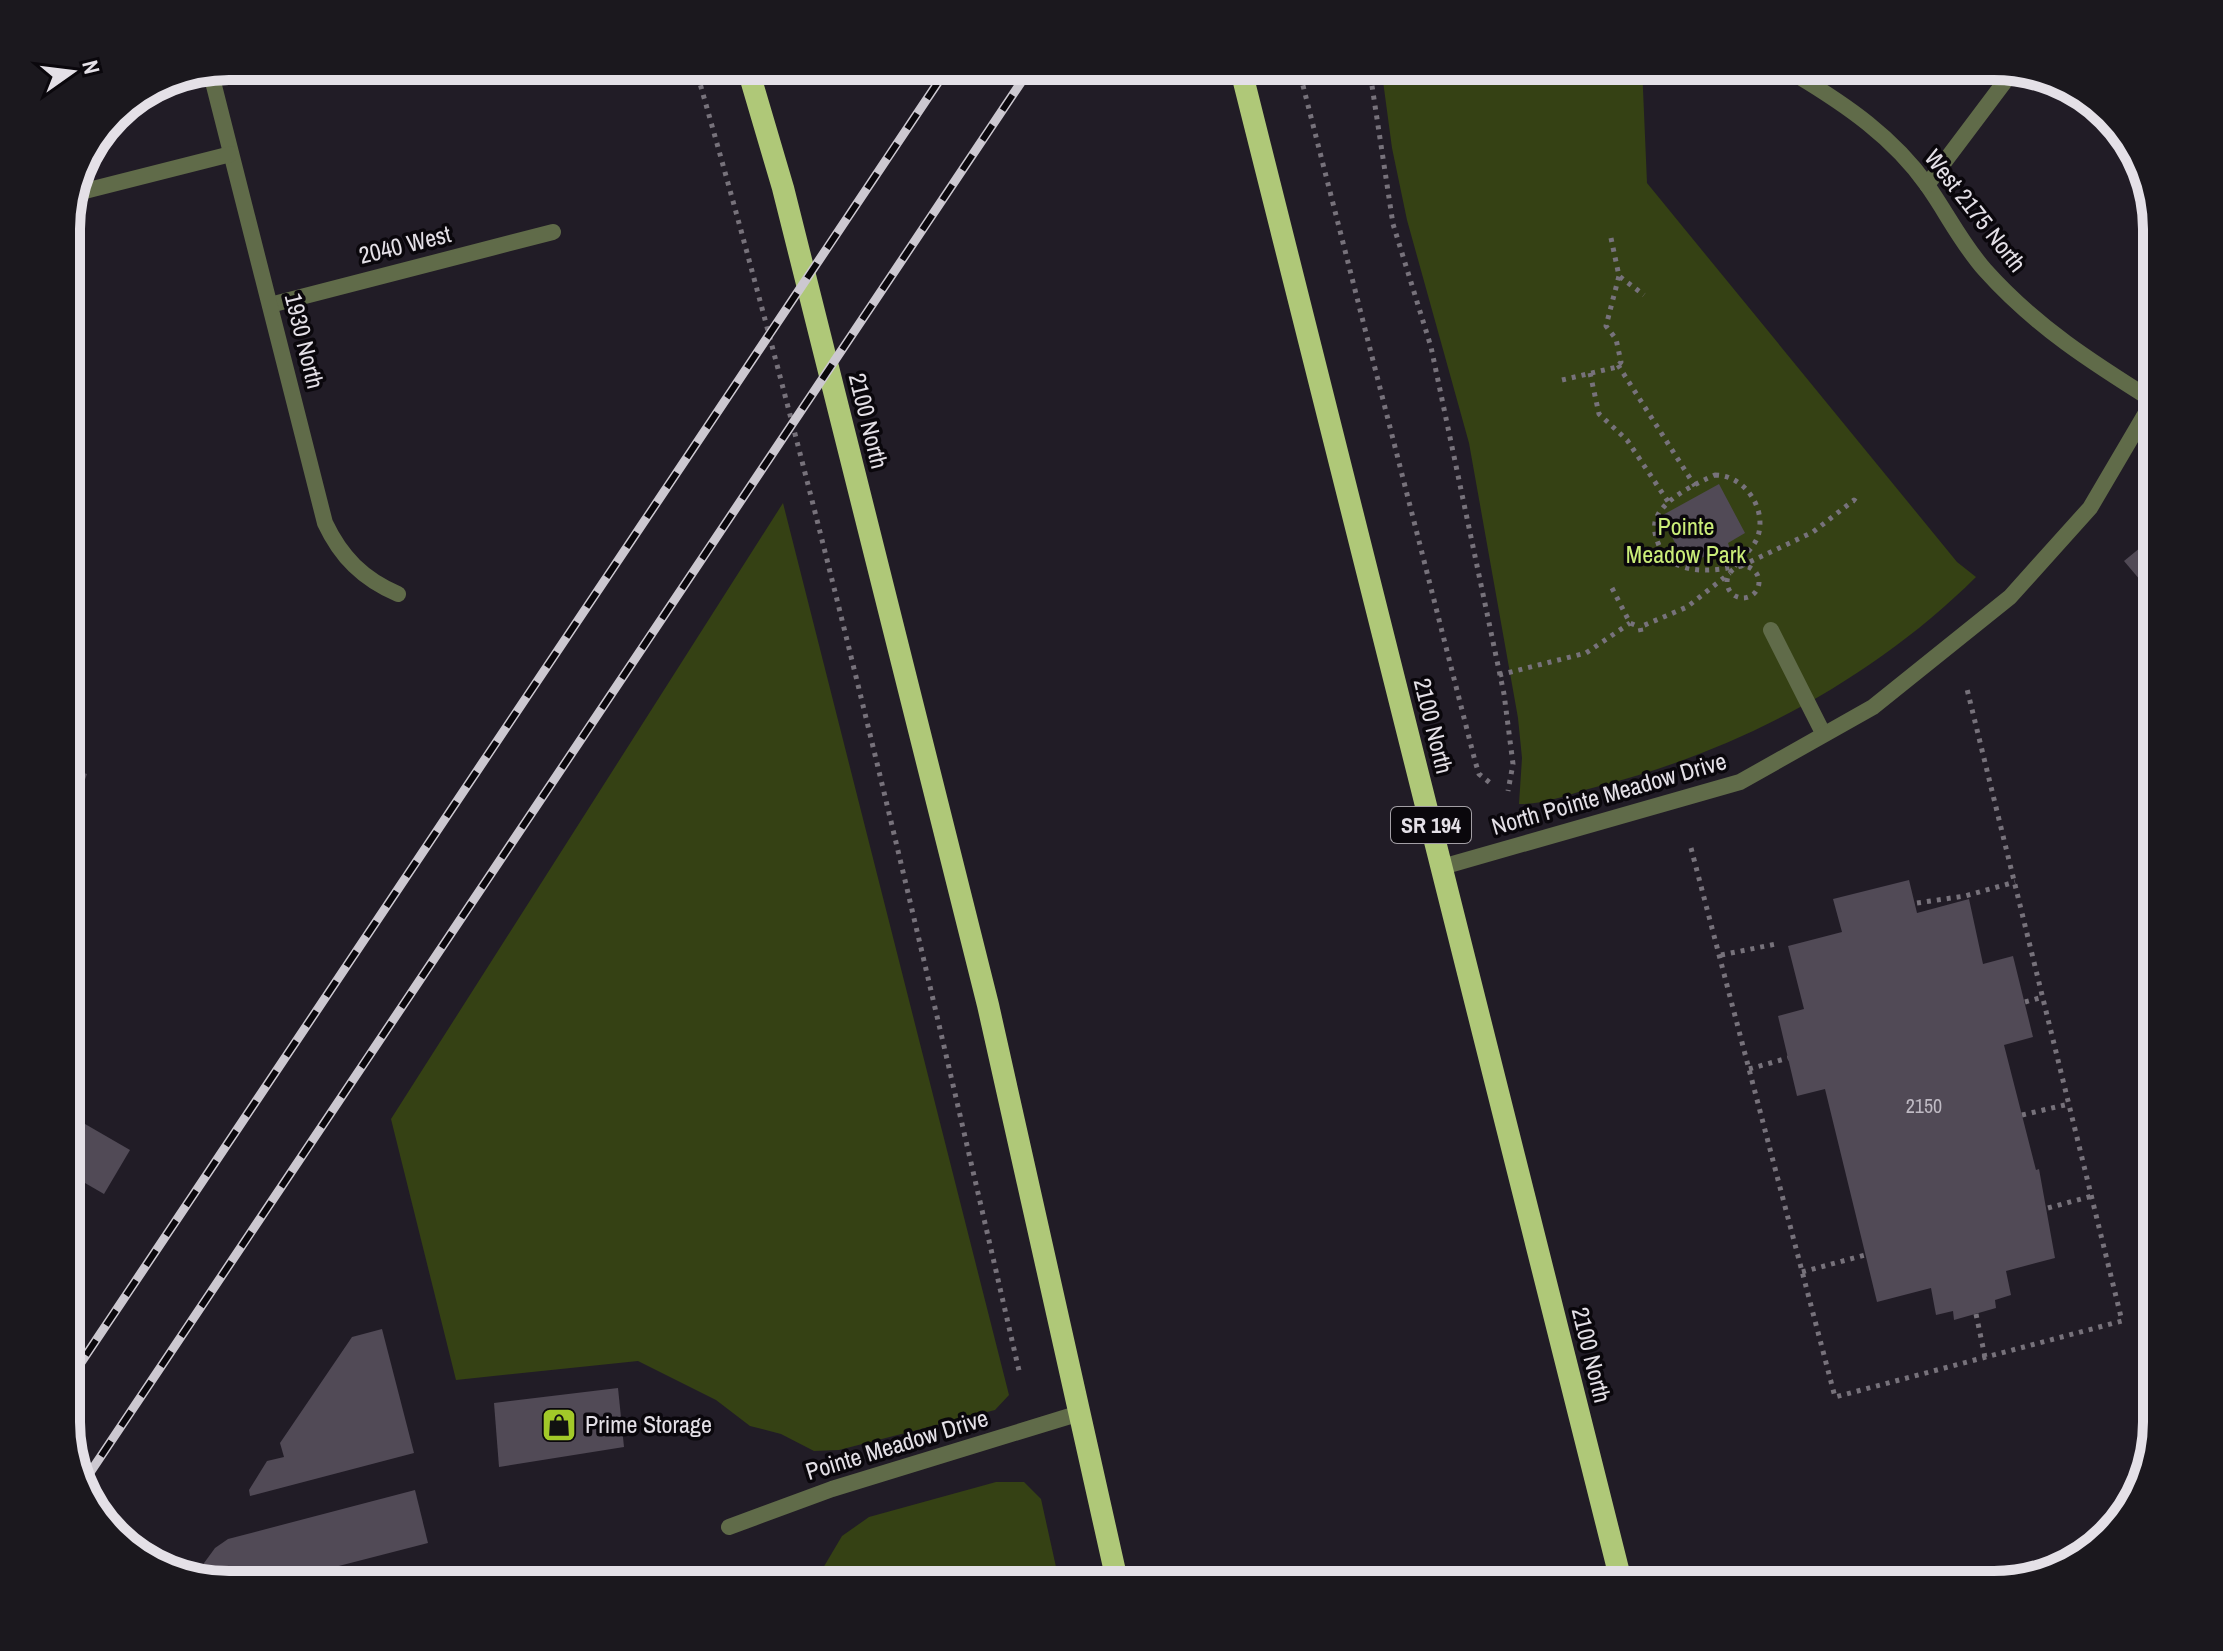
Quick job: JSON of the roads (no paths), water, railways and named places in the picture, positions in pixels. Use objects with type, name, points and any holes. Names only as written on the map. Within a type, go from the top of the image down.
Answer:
[{"type":"highway","name":"2100 North","points":[[751,80],[783,188],[988,1005],[1115,1571]]},
{"type":"highway","name":"2100 North","points":[[1244,80],[1618,1571]]},
{"type":"street","name":"West 2175 North","points":[[1805,80],[1850,107],[1886,138],[1927,185],[1952,230],[2019,305],[2091,364],[2143,392]]},
{"type":"street","name":"1930 North","points":[[213,81],[325,523],[350,563],[372,581],[398,594]]},
{"type":"street","points":[[1927,185],[2006,81]]},
{"type":"street","points":[[85,191],[231,154]]},
{"type":"street","name":"2040 West","points":[[270,305],[553,232]]},
{"type":"street","name":"North Pointe Meadow Drive","points":[[1442,867],[1740,782],[1873,707],[2010,597],[2090,508],[2143,420]]},
{"type":"street","points":[[1771,630],[1823,733]]},
{"type":"street","name":"Pointe Meadow Drive","points":[[729,1527],[832,1489],[1080,1413]]},
{"type":"railway","points":[[80,1364],[940,80]]},
{"type":"railway","points":[[89,1474],[1023,80]]},
{"type":"place","name":"Prime Storage","points":[[559,1425]]},
{"type":"park label","name":"Pointe Meadow Park","points":[[1686,541]]}]
